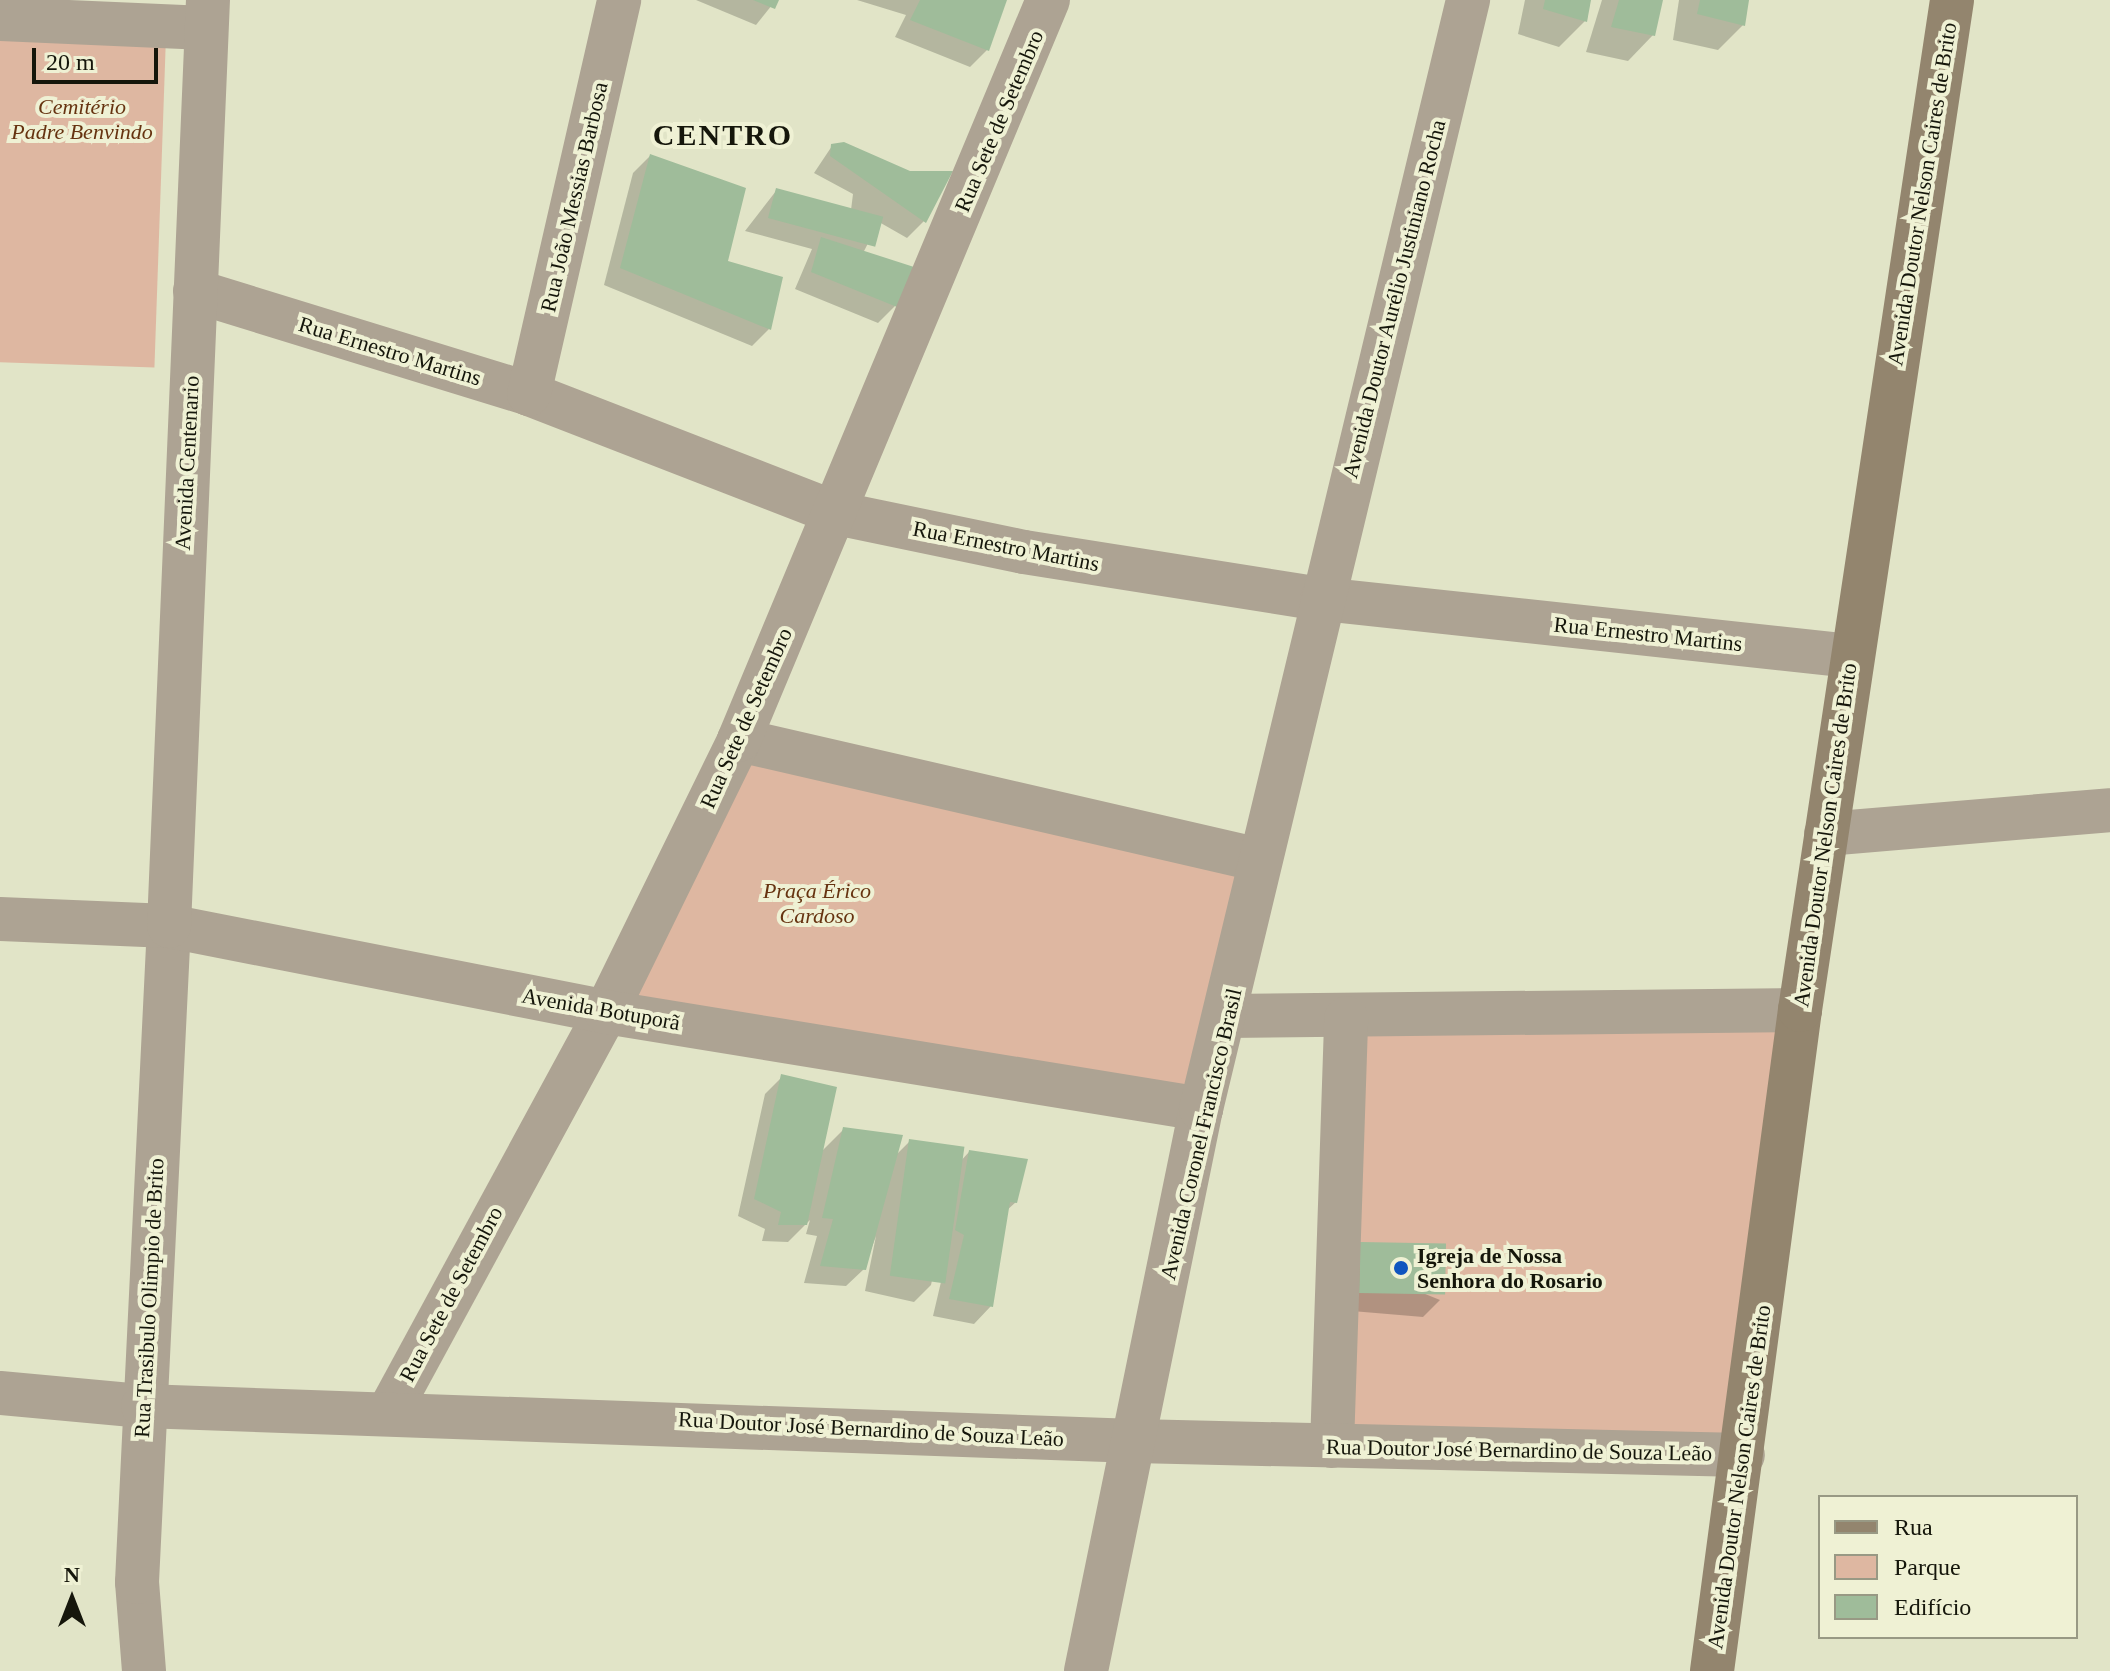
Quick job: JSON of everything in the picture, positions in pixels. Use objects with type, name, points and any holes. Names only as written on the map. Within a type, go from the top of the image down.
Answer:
[{"type":"main road","name":"Avenida Doutor Nelson Caires de Brito","points":[[1712,1671],[1800,1010],[1952,0]]},
{"type":"street","name":"Rua João Messias Barbosa","points":[[529,394],[619,0]]},
{"type":"street","name":"Rua Sete de Setembro","points":[[390,1410],[606,1012],[739,740],[1048,0]]},
{"type":"street","name":"Avenida Doutor Aurélio Justiniano Rocha","points":[[1322,599],[1468,0]]},
{"type":"street","points":[[0,19],[207,14]]},
{"type":"street","name":"Avenida Centenario","points":[[169,926],[207,14]]},
{"type":"street","name":"Rua Ernestro Martins","points":[[195,291],[529,394],[836,513],[1024,552],[1322,599],[1852,656]]},
{"type":"street","name":"Avenida Coronel Francisco Brasil","points":[[1086,1671],[1201,1109],[1227,1016],[1260,860],[1322,599]]},
{"type":"street","points":[[739,740],[1260,860]]},
{"type":"street","points":[[1826,834],[2110,810]]},
{"type":"street","name":"Avenida Botuporã","points":[[0,919],[169,926],[606,1012],[1201,1109]]},
{"type":"street","name":"Rua Trasibulo Olimpio de Brito","points":[[144,1671],[137,1582],[143,1406],[169,926]]},
{"type":"street","points":[[1227,1016],[1346,1018],[1800,1010]]},
{"type":"street","points":[[1332,1446],[1346,1018]]},
{"type":"street","name":"Rua Doutor José Bernardino de Souza Leão","points":[[0,1393],[143,1406],[390,1410],[1135,1441],[1743,1455]]},
{"type":"green space","name":"Cemitério Padre Benvindo","points":[[0,33],[166,39],[154,368],[0,362]]},
{"type":"green space","name":"Praça Érico Cardoso","points":[[739,740],[1260,860],[1201,1109],[606,1012]]},
{"type":"green space","points":[[1795,1010],[1743,1455],[1333,1441],[1351,1018]]},
{"type":"building","points":[[753,0],[779,0],[775,9]]},
{"type":"building","points":[[920,0],[1007,0],[989,51],[910,20]]},
{"type":"building","points":[[1545,0],[1591,0],[1587,22],[1543,9]]},
{"type":"building","points":[[1619,0],[1663,0],[1655,36],[1611,27]]},
{"type":"building","points":[[1700,0],[1749,0],[1745,26],[1697,14]]},
{"type":"building","points":[[844,142],[910,171],[953,171],[926,223],[830,156],[831,144]]},
{"type":"building","points":[[650,154],[746,188],[728,261],[783,277],[771,330],[620,268]]},
{"type":"building","points":[[776,188],[883,217],[875,247],[768,218]]},
{"type":"building","points":[[821,237],[914,267],[897,307],[811,272]]},
{"type":"building","points":[[781,1074],[837,1087],[807,1225],[778,1225],[781,1212],[754,1199]]},
{"type":"building","points":[[843,1127],[903,1135],[866,1270],[820,1266],[833,1219],[822,1218]]},
{"type":"building","points":[[909,1139],[964,1147],[945,1283],[890,1276]]},
{"type":"building","points":[[969,1150],[1028,1159],[1017,1203],[1010,1202],[993,1307],[949,1299],[964,1235],[955,1230]]},
{"type":"building","name":"Igreja de Nossa Senhora do Rosario","points":[[1360,1242],[1446,1244],[1445,1294],[1359,1293]]},
{"type":"place","name":"Igreja de Nossa Senhora do Rosario","points":[[1401,1268]]},
{"type":"district","name":"CENTRO","points":[[723,135]]}]
